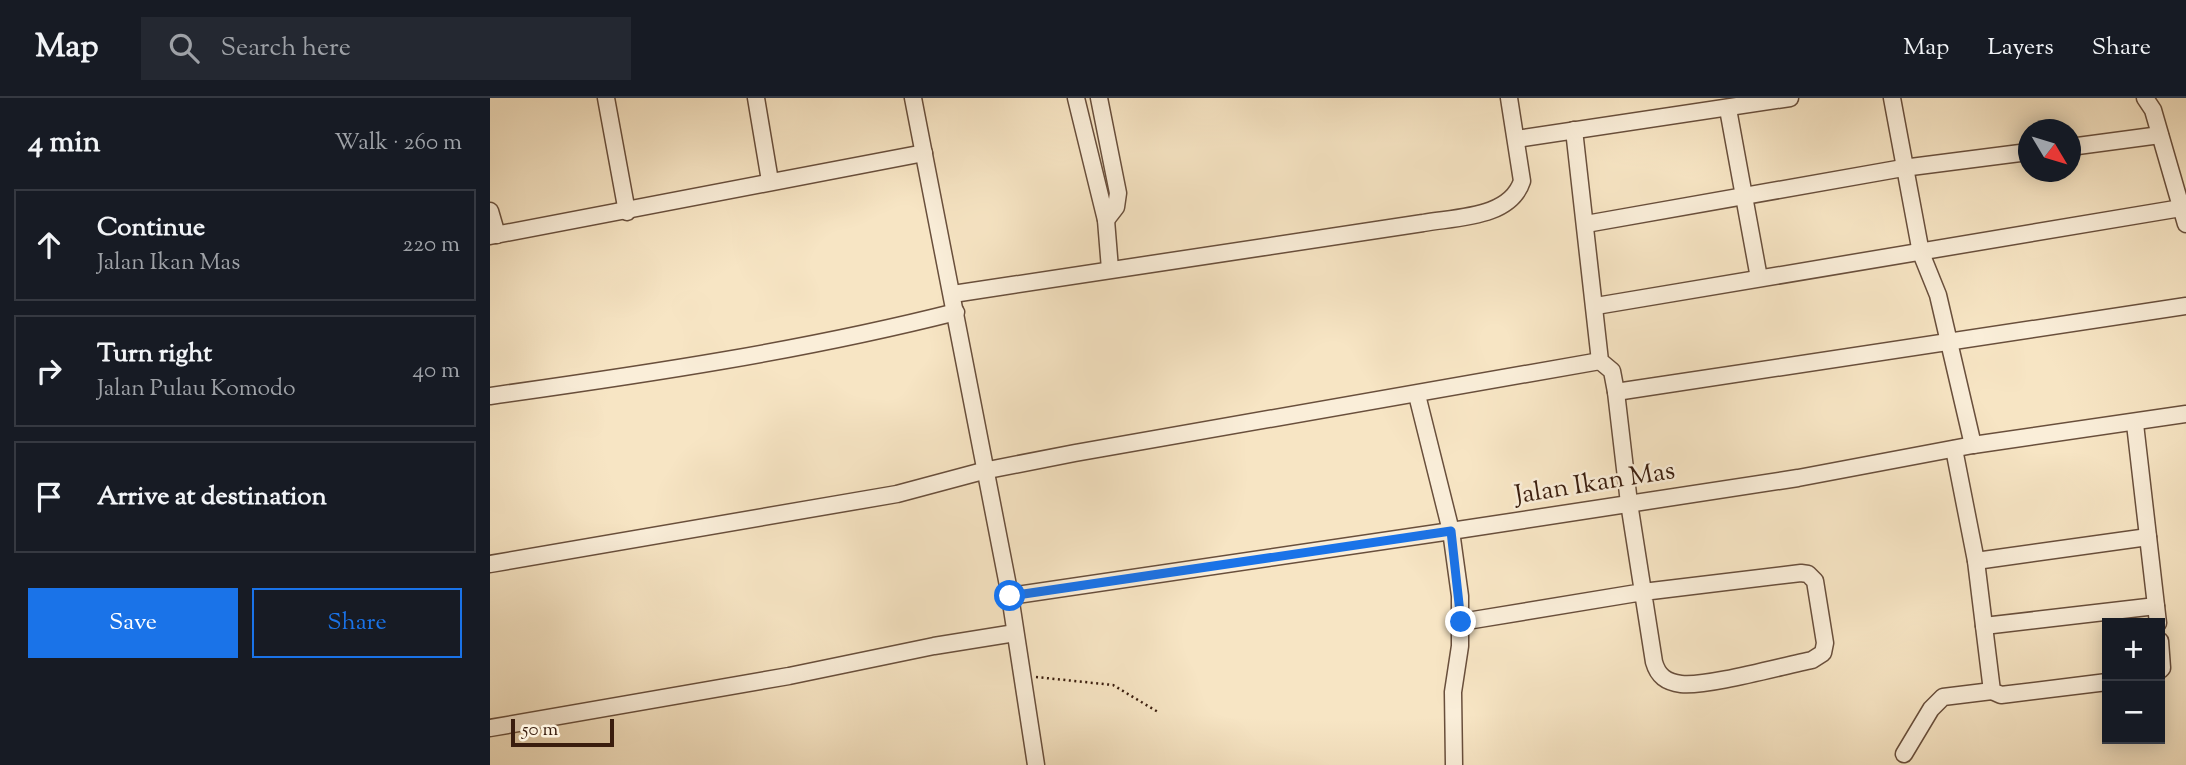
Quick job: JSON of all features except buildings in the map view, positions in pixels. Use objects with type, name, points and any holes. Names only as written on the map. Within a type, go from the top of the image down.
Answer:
[{"type":"street","points":[[606,98],[627,212]]},
{"type":"street","points":[[756,98],[770,181]]},
{"type":"street","points":[[913,98],[1010,596],[1036,765]]},
{"type":"street","points":[[1076,98],[1106,220],[1111,269]]},
{"type":"street","points":[[1099,98],[1118,194],[1116,207],[1106,220]]},
{"type":"street","points":[[953,294],[1410,225],[1495,209],[1511,202],[1518,194],[1522,181],[1510,98]]},
{"type":"street","points":[[1517,139],[1790,98]]},
{"type":"street","points":[[1892,98],[1921,253],[1934,280],[1973,445]]},
{"type":"street","points":[[1596,306],[1921,253],[2184,216],[2153,110],[2145,98]]},
{"type":"street","points":[[1728,109],[1746,195],[1759,278]]},
{"type":"street","points":[[1461,622],[1643,592],[1808,574],[1815,581],[1825,643],[1823,653],[1812,660],[1696,684],[1672,682],[1656,670],[1643,592],[1629,503],[1616,392],[1612,372],[1600,361],[1596,306],[1574,130]]},
{"type":"street","points":[[2081,146],[2160,135]]},
{"type":"street","points":[[490,211],[493,236],[924,153]]},
{"type":"street","points":[[1586,224],[1903,168],[2018,153]]},
{"type":"street","points":[[1616,392],[2186,306]]},
{"type":"street","points":[[490,396],[699,366],[877,332],[956,312]]},
{"type":"street","points":[[490,564],[897,494],[984,471],[1600,361]]},
{"type":"street","points":[[1417,394],[1451,531],[1461,622],[1453,692],[1454,765]]},
{"type":"street","name":"Jalan Ikan Mas","points":[[1010,596],[1798,478],[1973,445],[2135,424],[2186,414]]},
{"type":"street","points":[[2135,424],[2157,618]]},
{"type":"street","points":[[1954,449],[1976,561],[1992,691]]},
{"type":"street","points":[[1976,561],[2148,537]]},
{"type":"street","points":[[1984,626],[2156,606]]},
{"type":"street","points":[[490,728],[1015,633]]},
{"type":"street","points":[[1904,754],[1931,709],[1943,697],[1992,691],[2001,695],[2102,683]]},
{"type":"path","points":[[1022,676],[1113,685],[1157,712]]},
{"type":"route","points":[[1010,596],[1451,531],[1461,622]]}]
